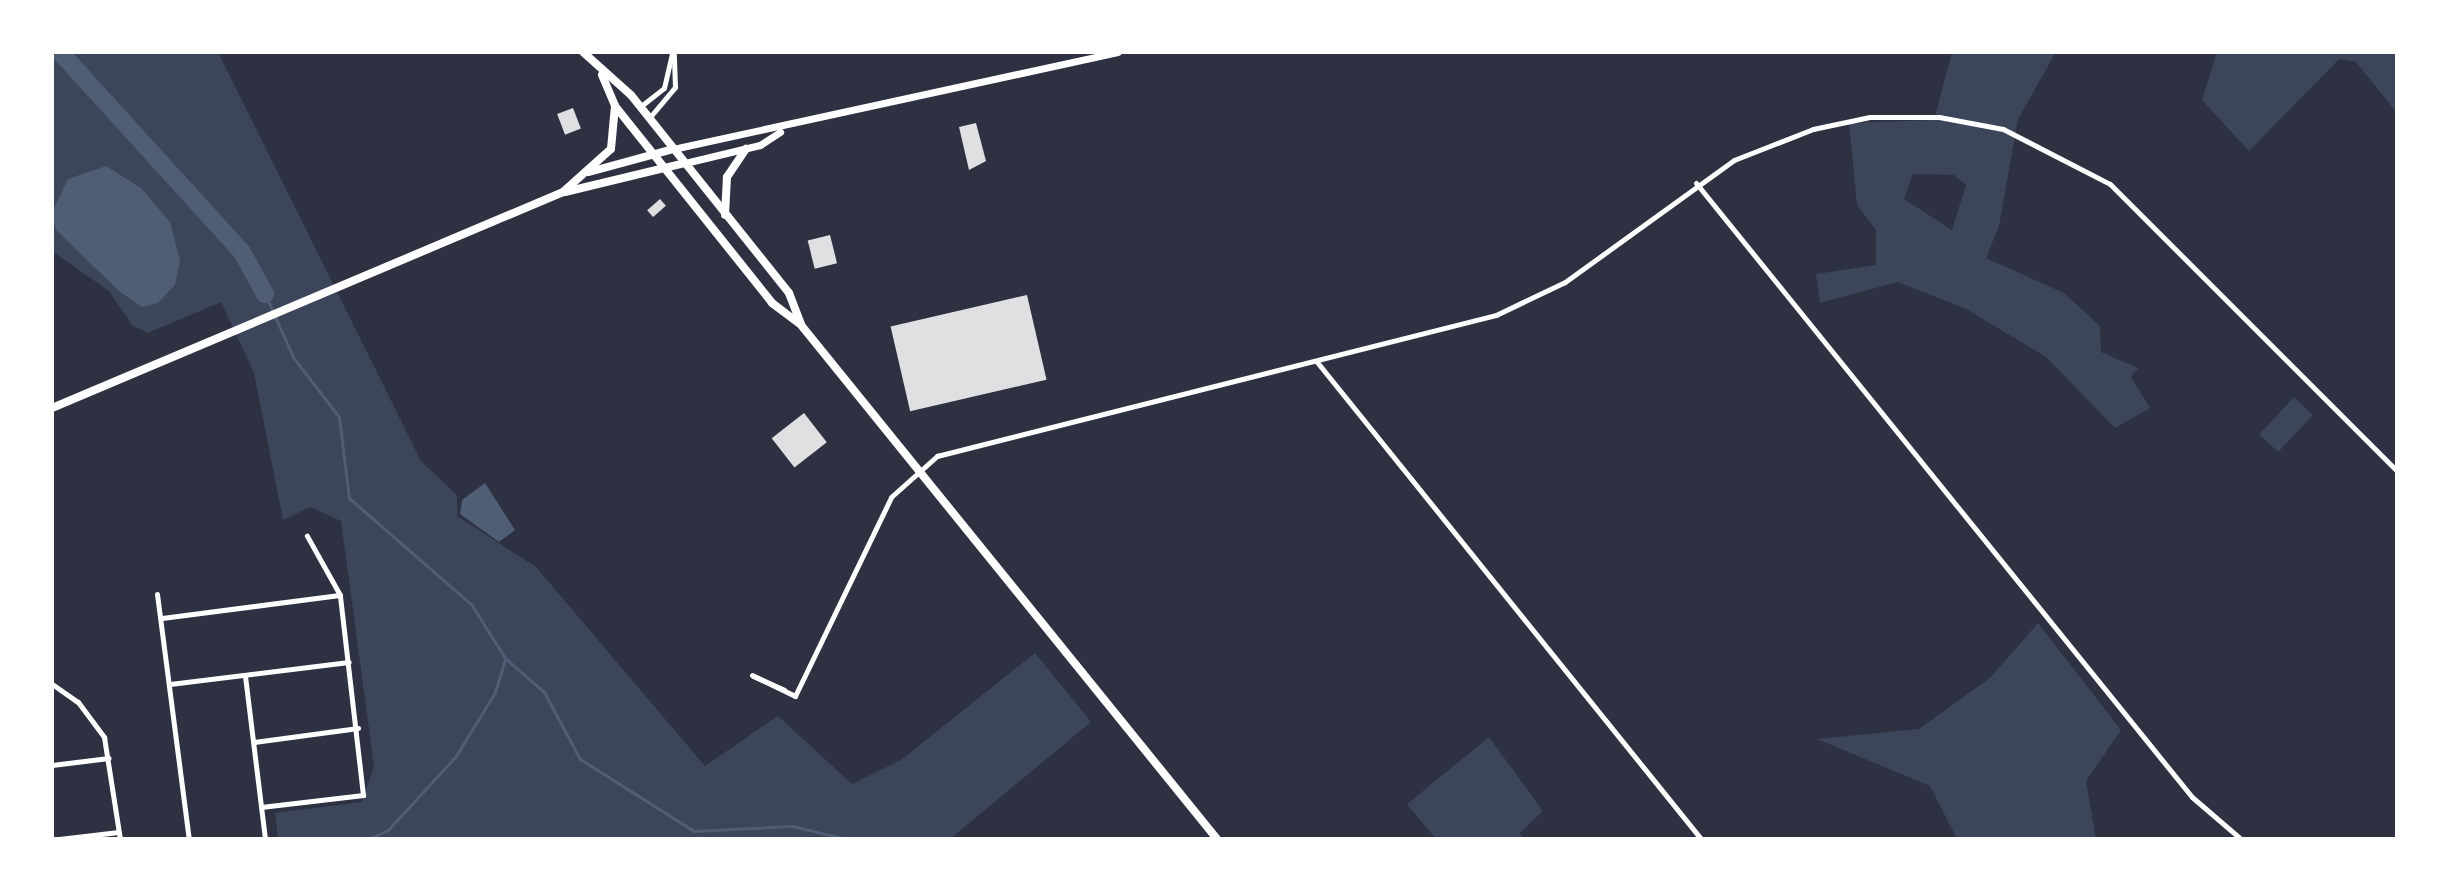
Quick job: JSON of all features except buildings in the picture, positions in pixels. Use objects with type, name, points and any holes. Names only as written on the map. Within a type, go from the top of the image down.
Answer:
[{"type":"main road","points":[[583,52],[602,75],[640,106],[789,293],[801,325]]},
{"type":"main road","points":[[584,174],[673,149],[783,130],[1118,52]]},
{"type":"main road","points":[[602,75],[615,106],[664,169],[772,303],[801,325],[1217,839]]},
{"type":"main road","points":[[563,192],[611,149],[615,106]]},
{"type":"main road","points":[[52,408],[563,192],[746,149],[783,130]]},
{"type":"main road","points":[[725,216],[727,177],[746,149]]},
{"type":"street","points":[[640,106],[664,88],[673,52]]},
{"type":"street","points":[[649,118],[675,87],[673,52]]},
{"type":"street","points":[[784,690],[766,688],[752,675],[761,675],[795,696],[891,497],[918,468],[943,453],[1459,326],[1542,296],[1696,183],[1782,138],[1870,117],[1972,121],[2039,142],[2110,184],[2153,221],[2397,471]]},
{"type":"street","points":[[1696,183],[2192,797],[2241,839]]},
{"type":"street","points":[[1317,362],[1701,839]]},
{"type":"street","points":[[261,807],[363,795],[358,728],[340,595],[307,536]]},
{"type":"street","points":[[157,594],[189,839]]},
{"type":"street","points":[[162,618],[340,595]]},
{"type":"street","points":[[170,684],[349,662]]},
{"type":"street","points":[[245,676],[265,839]]},
{"type":"street","points":[[52,684],[97,724],[109,758],[120,835],[59,839]]},
{"type":"street","points":[[254,742],[358,728]]},
{"type":"street","points":[[52,765],[109,758]]},
{"type":"shaded area","points":[[52,52],[218,52],[421,461],[457,495],[457,516],[536,567],[705,766],[778,716],[852,784],[901,760],[1035,653],[1091,722],[950,839],[278,839],[275,813],[362,802],[374,766],[341,521],[310,507],[283,520],[254,373],[221,302],[148,333],[132,325],[109,291],[52,251]]},
{"type":"shaded area","points":[[1952,52],[2056,52],[2018,119],[1999,226],[1986,258],[2064,293],[2100,326],[2101,352],[2138,368],[2131,377],[2150,408],[2115,428],[2046,357],[1966,309],[1898,282],[1820,303],[1816,274],[1876,265],[1876,230],[1857,205],[1849,123],[1934,120]],"holes":[[[1913,174],[1954,175],[1966,185],[1952,230],[1904,199]]]},
{"type":"shaded area","points":[[2217,52],[2397,52],[2397,113],[2356,62],[2339,59],[2249,151],[2202,100]]},
{"type":"shaded area","points":[[106,166],[141,188],[170,222],[180,260],[175,285],[158,303],[142,307],[120,292],[56,230],[52,212],[68,179]]},
{"type":"shaded area","points":[[2294,397],[2313,415],[2278,452],[2259,434]]},
{"type":"shaded area","points":[[485,483],[515,530],[499,542],[460,514],[462,500]]},
{"type":"shaded area","points":[[2038,623],[2121,730],[2086,781],[2096,839],[1957,839],[1930,786],[1817,739],[1919,729],[1991,677]]},
{"type":"shaded area","points":[[1489,737],[1543,811],[1520,833],[1524,839],[1436,839],[1407,804]]},
{"type":"waterway","points":[[60,52],[242,252],[265,294]]},
{"type":"waterway","points":[[265,294],[293,357],[339,417],[349,498],[471,604],[505,658],[544,692],[580,759],[694,831],[792,826],[847,839]]},
{"type":"waterway","points":[[368,839],[388,830],[456,756],[495,692],[505,659]]}]
